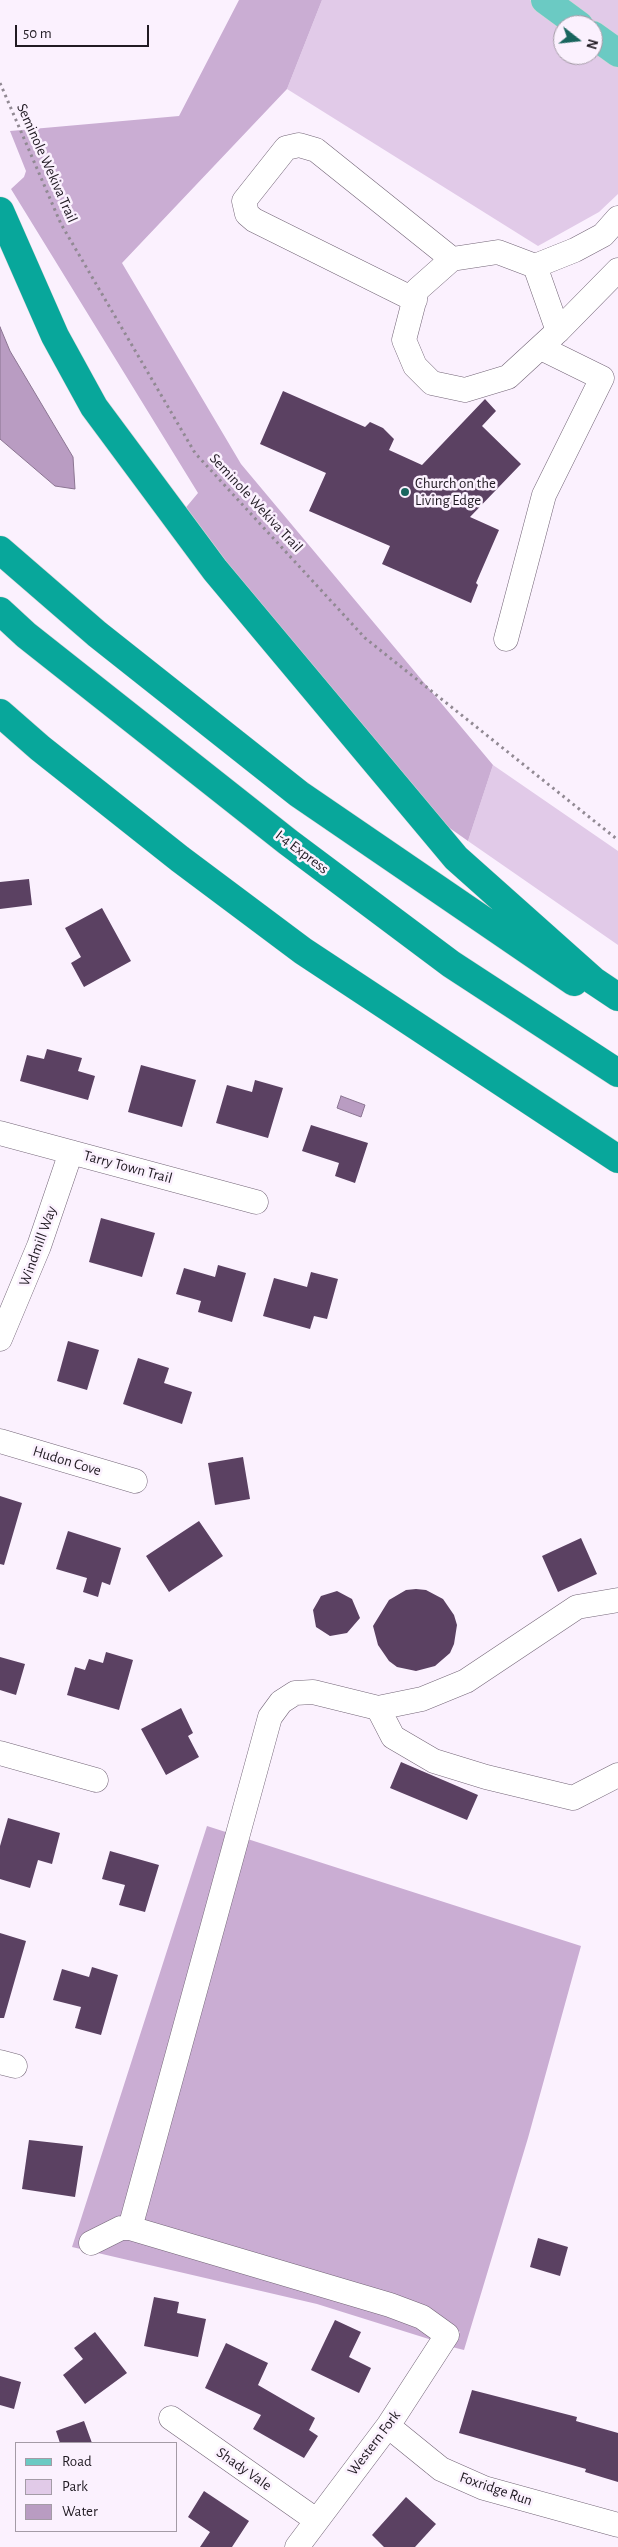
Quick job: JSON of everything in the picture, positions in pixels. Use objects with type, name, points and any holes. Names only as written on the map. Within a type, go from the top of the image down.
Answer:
[{"type":"highway","points":[[0,211],[55,336],[94,407],[215,570],[456,858],[594,981],[618,997]]},
{"type":"highway","points":[[0,550],[97,634],[299,794],[618,1013]]},
{"type":"highway","name":"I-4 Express","points":[[0,610],[26,635],[281,836],[451,964],[618,1073]]},
{"type":"highway","points":[[0,713],[40,748],[180,859],[303,951],[618,1159]]},
{"type":"main road","points":[[545,0],[565,15]]},
{"type":"main road","points":[[603,42],[618,53]]},
{"type":"street","points":[[415,300],[254,220],[246,214],[244,201],[286,148],[299,145],[316,150],[452,259]]},
{"type":"street","points":[[618,218],[603,235],[575,250],[535,266],[498,252],[452,259],[417,290],[404,340],[415,366],[432,383],[466,390],[508,377],[541,348],[618,270]]},
{"type":"street","points":[[535,266],[558,331]]},
{"type":"street","points":[[506,639],[544,495],[610,382],[541,348]]},
{"type":"street","name":"Tarry Town Trail","points":[[0,1133],[256,1202]]},
{"type":"street","name":"Windmill Way","points":[[0,1339],[10,1320],[39,1246],[71,1152]]},
{"type":"street","name":"Hudon Cove","points":[[0,1441],[135,1481]]},
{"type":"street","points":[[91,2243],[121,2228],[130,2228],[270,1717],[281,1702],[294,1693],[313,1692],[378,1708],[422,1699],[466,1681],[577,1607],[618,1600]]},
{"type":"street","points":[[378,1708],[392,1738],[434,1761],[486,1777],[573,1798],[618,1775]]},
{"type":"street","points":[[0,1753],[96,1780]]},
{"type":"street","name":"Western Fork","points":[[130,2228],[390,2304],[422,2318],[447,2335],[388,2426],[297,2547]]},
{"type":"street","name":"Shady Vale","points":[[171,2418],[316,2520]]},
{"type":"street","name":"Foxridge Run","points":[[388,2426],[441,2469],[484,2488],[618,2525]]},
{"type":"path","name":"Seminole Wekiva Trail","points":[[0,83],[61,224],[195,453],[365,638],[618,840]]},
{"type":"green space","points":[[322,0],[530,0],[553,17],[553,65],[603,65],[603,54],[618,65],[618,194],[599,212],[538,246],[287,89]]},
{"type":"green space","points":[[561,0],[618,0],[618,42],[603,31],[603,15],[581,15]]},
{"type":"green space","points":[[493,765],[618,851],[618,945],[468,841]]},
{"type":"shaded area","points":[[239,0],[322,0],[287,89],[122,263],[241,464],[493,765],[468,841],[434,817],[183,511],[198,493],[11,189],[24,177],[26,171],[10,131],[179,116]]},
{"type":"shaded area","points":[[207,1826],[581,1946],[528,2138],[464,2350],[452,2347],[460,2332],[443,2323],[432,2340],[317,2304],[72,2247]]},
{"type":"water","points":[[0,327],[10,351],[73,457],[75,489],[55,486],[0,439]]},
{"type":"water","points":[[341,1096],[365,1105],[361,1117],[337,1108]]},
{"type":"building","name":"Church on the Living Edge","points":[[283,391],[365,427],[370,422],[383,428],[394,439],[389,450],[422,465],[485,399],[496,411],[482,426],[521,464],[470,517],[499,530],[476,583],[478,585],[471,603],[382,564],[390,546],[309,511],[326,473],[260,444]]},
{"type":"building","points":[[29,879],[32,905],[0,909],[0,882]]},
{"type":"building","points":[[102,908],[131,961],[84,987],[71,963],[81,957],[65,928]]},
{"type":"building","points":[[47,1049],[82,1058],[78,1071],[95,1076],[88,1100],[20,1081],[27,1055],[44,1059]]},
{"type":"building","points":[[141,1065],[196,1080],[182,1127],[128,1112]]},
{"type":"building","points":[[255,1080],[283,1088],[268,1138],[216,1123],[227,1085],[252,1092]]},
{"type":"building","points":[[311,1125],[368,1143],[355,1183],[335,1176],[339,1163],[302,1151]]},
{"type":"building","points":[[101,1218],[155,1233],[142,1277],[89,1262]]},
{"type":"building","points":[[218,1265],[246,1273],[232,1322],[198,1312],[201,1301],[176,1294],[184,1268],[215,1277]]},
{"type":"building","points":[[311,1272],[338,1279],[327,1319],[314,1316],[310,1329],[263,1316],[274,1278],[307,1287]]},
{"type":"building","points":[[68,1341],[99,1350],[87,1390],[57,1381]]},
{"type":"building","points":[[138,1358],[169,1368],[164,1383],[192,1392],[182,1424],[123,1404]]},
{"type":"building","points":[[243,1457],[250,1499],[215,1505],[208,1463]]},
{"type":"building","points":[[0,1496],[22,1503],[4,1565],[0,1564]]},
{"type":"building","points":[[199,1521],[223,1556],[169,1592],[146,1556]]},
{"type":"building","points":[[68,1531],[121,1548],[110,1585],[102,1582],[98,1597],[83,1592],[87,1578],[56,1569]]},
{"type":"building","points":[[581,1538],[597,1574],[558,1592],[542,1556]]},
{"type":"building","points":[[406,1590],[426,1590],[443,1599],[454,1615],[457,1625],[454,1644],[450,1653],[435,1666],[416,1671],[397,1667],[389,1661],[378,1645],[373,1626],[389,1600]]},
{"type":"building","points":[[337,1591],[352,1599],[360,1618],[347,1633],[330,1636],[316,1627],[313,1610],[321,1596]]},
{"type":"building","points":[[106,1652],[133,1660],[119,1710],[67,1695],[75,1667],[85,1670],[89,1659],[103,1663]]},
{"type":"building","points":[[0,1657],[25,1664],[16,1695],[0,1690]]},
{"type":"building","points":[[181,1708],[193,1733],[188,1736],[199,1757],[166,1775],[141,1729]]},
{"type":"building","points":[[401,1762],[478,1795],[467,1820],[390,1788]]},
{"type":"building","points":[[8,1818],[60,1833],[52,1864],[38,1860],[30,1888],[0,1879],[0,1846]]},
{"type":"building","points":[[110,1851],[159,1865],[145,1912],[119,1905],[125,1885],[102,1879]]},
{"type":"building","points":[[0,1933],[26,1941],[4,2018],[0,2018]]},
{"type":"building","points":[[92,1967],[118,1975],[101,2035],[75,2028],[81,2007],[53,2000],[62,1969],[89,1977]]},
{"type":"building","points":[[29,2140],[83,2146],[75,2197],[22,2189]]},
{"type":"building","points":[[538,2238],[568,2247],[560,2276],[530,2267]]},
{"type":"building","points":[[154,2297],[179,2302],[177,2313],[206,2319],[198,2357],[144,2346]]},
{"type":"building","points":[[335,2320],[361,2332],[349,2357],[371,2368],[359,2393],[311,2370]]},
{"type":"building","points":[[95,2332],[127,2373],[85,2404],[63,2375],[83,2359],[74,2348]]},
{"type":"building","points":[[226,2343],[268,2363],[258,2385],[315,2418],[309,2430],[318,2436],[304,2458],[253,2429],[261,2415],[205,2388]]},
{"type":"building","points":[[0,2376],[21,2382],[14,2409],[0,2405]]},
{"type":"building","points":[[472,2390],[577,2417],[576,2421],[618,2433],[618,2482],[585,2472],[586,2469],[459,2433]]},
{"type":"building","points":[[84,2421],[92,2442],[60,2442],[56,2431]]},
{"type":"building","points":[[204,2491],[249,2521],[232,2547],[200,2547],[210,2532],[188,2517]]},
{"type":"building","points":[[406,2497],[436,2524],[415,2547],[384,2547],[372,2535]]},
{"type":"place","name":"Church on the Living Edge","points":[[405,492]]}]
